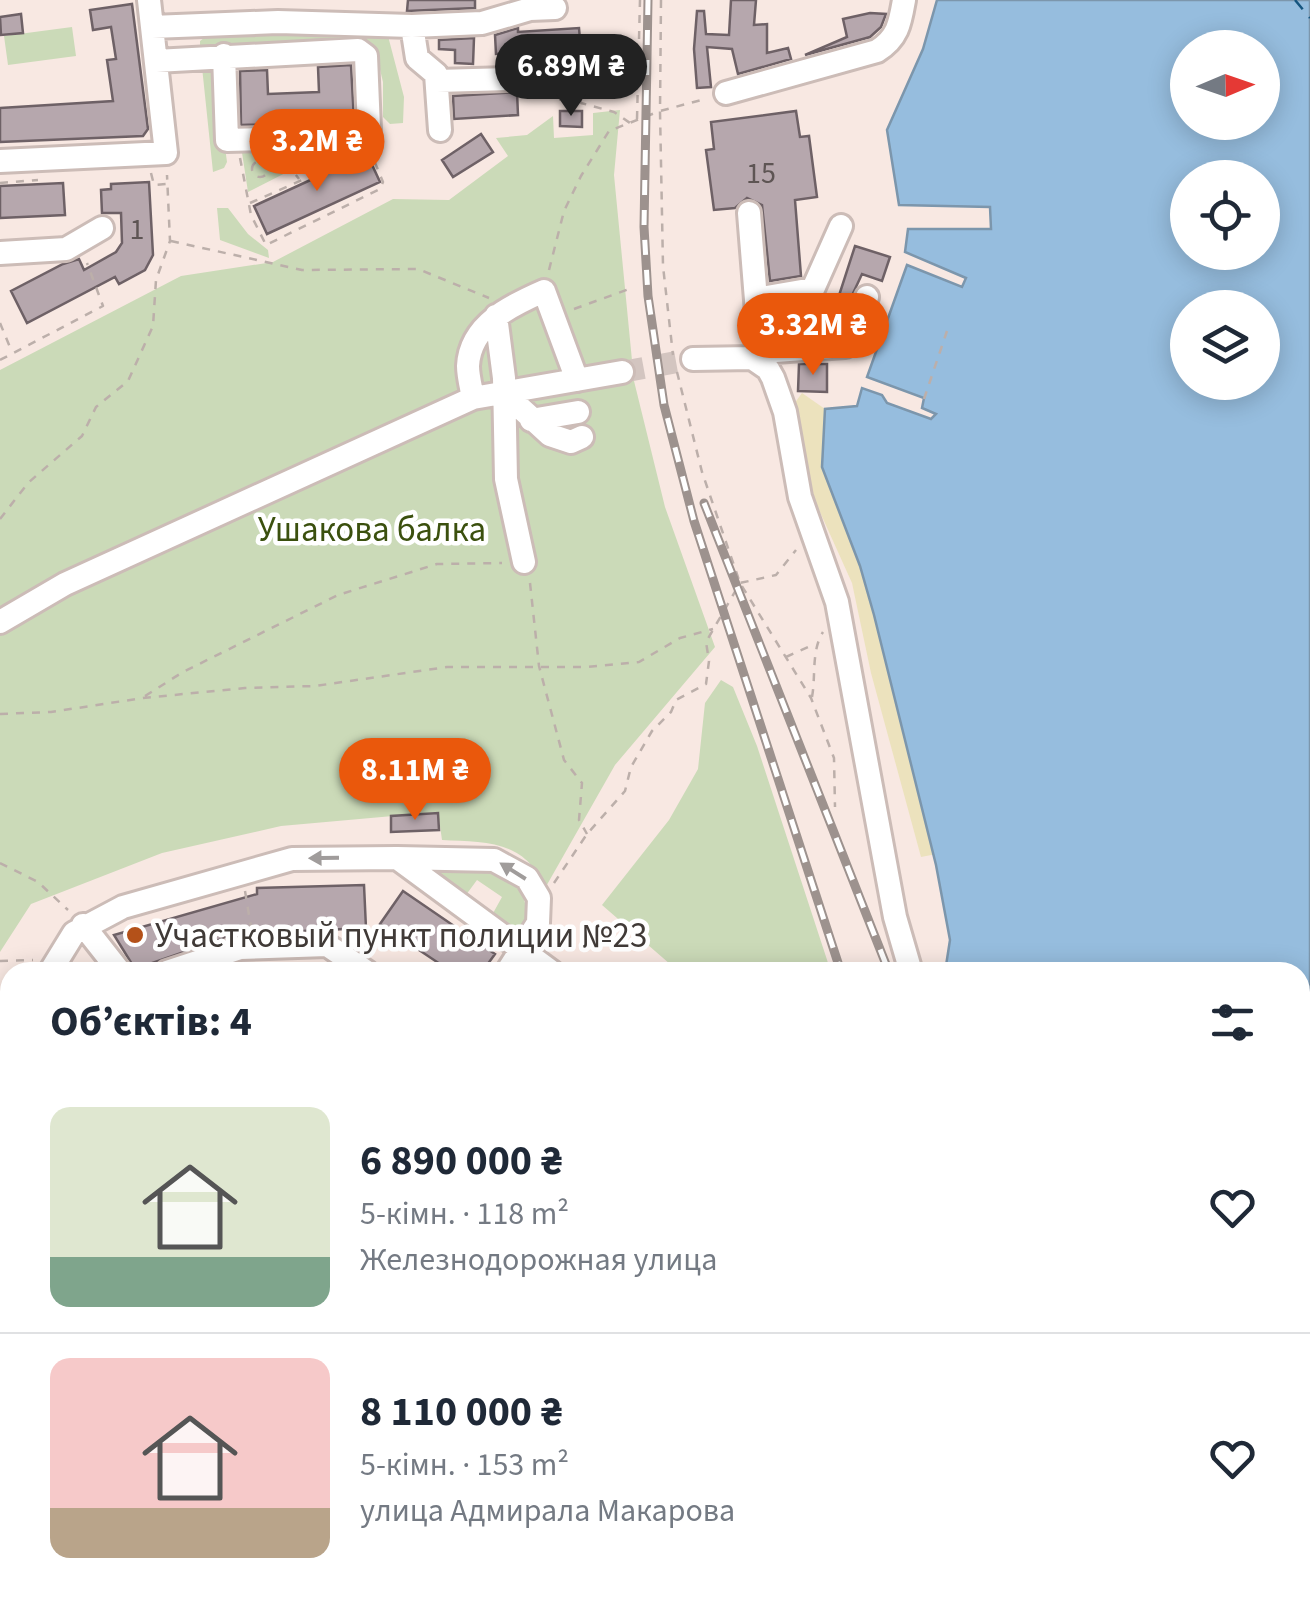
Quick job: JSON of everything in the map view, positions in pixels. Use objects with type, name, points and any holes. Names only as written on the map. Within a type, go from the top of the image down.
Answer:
[{"type":"street","points":[[0,161],[166,153],[149,0]]},
{"type":"street","points":[[726,93],[878,50],[900,28],[904,0]]},
{"type":"street","points":[[152,27],[278,22],[412,26],[482,23],[530,9],[555,8]]},
{"type":"street","points":[[412,26],[417,58],[436,74],[440,130]]},
{"type":"street","points":[[156,61],[224,56],[358,50],[366,56],[369,130],[364,136],[227,140],[224,56]]},
{"type":"street","points":[[437,81],[509,79]]},
{"type":"street","points":[[749,213],[760,357],[773,378],[785,412],[800,497],[838,608],[895,917],[908,962]]},
{"type":"street","points":[[756,299],[813,289],[841,226]]},
{"type":"street","points":[[5,258],[66,249],[102,228]]},
{"type":"street","points":[[473,398],[468,364],[475,340],[502,311],[544,291],[578,380]]},
{"type":"street","points":[[693,359],[760,357],[845,346],[867,297]]},
{"type":"street","points":[[502,311],[506,479],[524,562]]},
{"type":"street","points":[[0,622],[65,584],[473,398],[622,372]]},
{"type":"street","points":[[505,394],[550,435],[571,442],[582,437]]},
{"type":"street","points":[[531,420],[578,412]]},
{"type":"street","points":[[397,858],[538,962]]},
{"type":"street","points":[[56,962],[83,925],[123,907],[292,859],[397,858],[504,863],[532,884],[539,906],[538,923],[514,962]]},
{"type":"street","points":[[83,925],[112,962]]},
{"type":"street","points":[[197,962],[240,948],[327,945],[353,962]]},
{"type":"path","points":[[636,120],[640,0]]},
{"type":"path","points":[[661,0],[663,266],[671,348],[702,472],[740,583],[811,698],[834,758],[835,807]]},
{"type":"path","points":[[509,79],[556,88],[562,104],[570,104],[571,90],[577,90],[581,103],[614,112],[630,123]]},
{"type":"path","points":[[544,291],[564,211],[609,131],[660,110],[726,93]]},
{"type":"path","points":[[238,142],[248,204],[266,245],[380,188],[383,182],[364,136]]},
{"type":"path","points":[[0,519],[28,482],[82,436],[96,407],[128,382],[153,326],[156,280],[170,241],[166,153]]},
{"type":"path","points":[[248,204],[352,158]]},
{"type":"path","points":[[242,172],[252,171],[260,177],[268,168],[258,161],[252,171]]},
{"type":"path","points":[[268,168],[288,165],[301,180]]},
{"type":"path","points":[[146,172],[151,173],[154,185],[168,184]]},
{"type":"path","points":[[0,183],[36,180]]},
{"type":"path","points":[[170,241],[302,270],[418,269],[502,311]]},
{"type":"path","points":[[0,360],[104,306],[78,242]]},
{"type":"path","points":[[554,316],[629,290]]},
{"type":"path","points":[[0,324],[12,354]]},
{"type":"path","points":[[924,398],[947,330]]},
{"type":"path","points":[[539,906],[587,834],[624,791],[631,767],[652,731],[671,712],[676,700],[706,684],[710,660],[706,642],[740,583],[776,575],[797,549],[815,538]]},
{"type":"path","points":[[143,698],[183,672],[338,595],[437,564],[524,562],[533,596],[539,666],[564,760],[582,783],[579,820],[587,834]]},
{"type":"path","points":[[785,658],[815,644],[838,608]]},
{"type":"path","points":[[0,714],[51,712],[245,688],[315,686],[447,667],[639,662],[680,638],[714,629]]},
{"type":"path","points":[[811,698],[816,678],[815,644]]},
{"type":"path","points":[[0,863],[38,882],[83,925]]},
{"type":"path","points":[[245,889],[254,948]]},
{"type":"green space","points":[[72,27],[76,56],[8,65],[4,36]]},
{"type":"green space","points":[[209,34],[388,36],[404,97],[403,123],[390,124],[383,117],[383,82],[376,53],[200,51],[200,41]]},
{"type":"green space","points":[[202,67],[215,73],[227,162],[224,168],[213,172]]},
{"type":"green space","name":"Ушакова балка","points":[[620,110],[614,175],[634,381],[665,507],[715,647],[615,765],[544,890],[528,861],[504,847],[442,840],[438,812],[281,826],[162,853],[31,904],[0,952],[0,370],[181,276],[273,262],[393,199],[449,200],[508,156],[496,138],[527,135],[553,116],[554,138],[593,135],[593,113]]},
{"type":"green space","points":[[305,144],[299,166],[248,192],[241,146]]},
{"type":"green space","points":[[217,208],[228,208],[248,234],[268,250],[269,258],[220,240]]},
{"type":"green space","points":[[721,680],[733,687],[757,746],[828,962],[668,962],[602,905],[669,820],[698,769],[705,703]]},
{"type":"green space","points":[[498,869],[523,893],[529,924],[511,926],[492,915],[502,897],[477,880],[463,899],[421,870]]},
{"type":"sand","points":[[802,393],[825,409],[826,460],[952,851],[921,857],[871,673],[852,583],[806,481],[794,404]]},
{"type":"water","points":[[937,0],[1310,0],[1310,962],[947,962],[950,940],[936,865],[874,615],[860,566],[822,467],[825,409],[857,406],[862,388],[882,395],[887,403],[931,419],[936,414],[922,408],[924,398],[867,377],[907,265],[962,287],[966,278],[905,252],[908,229],[991,229],[990,207],[899,205],[887,130],[923,49]]},
{"type":"building","points":[[408,0],[475,0],[475,8],[407,11]]},
{"type":"building","points":[[731,0],[756,0],[754,25],[767,24],[767,53],[788,48],[791,59],[738,74],[732,49],[707,47],[711,87],[697,88],[697,11],[704,11],[706,34],[729,35]]},
{"type":"building","points":[[132,4],[148,129],[143,136],[0,142],[0,108],[113,101],[107,60],[116,59],[111,27],[93,30],[90,10]]},
{"type":"building","points":[[21,14],[23,33],[1,35],[0,17]]},
{"type":"building","points":[[886,14],[881,27],[870,37],[805,55],[847,37],[843,19]]},
{"type":"building","points":[[518,28],[518,32],[579,28],[582,64],[561,66],[560,60],[536,63],[535,51],[496,54],[495,35]]},
{"type":"building","points":[[474,38],[473,64],[455,63],[455,50],[439,49],[439,40]]},
{"type":"building","points":[[351,65],[354,121],[241,125],[240,71],[267,70],[268,94],[319,92],[318,67]]},
{"type":"building","points":[[517,92],[518,115],[454,119],[453,96]]},
{"type":"building","points":[[560,111],[582,111],[582,127],[560,126]]},
{"type":"building","points":[[796,111],[800,137],[809,136],[817,197],[795,200],[801,276],[770,281],[762,205],[747,198],[735,208],[714,210],[706,150],[714,149],[711,122]]},
{"type":"building","points":[[481,134],[493,152],[453,177],[442,160]]},
{"type":"building","points":[[367,154],[380,182],[267,234],[254,206]]},
{"type":"building","points":[[149,182],[153,255],[145,270],[119,284],[115,277],[27,323],[11,291],[63,264],[79,259],[84,270],[116,252],[122,243],[121,213],[102,213],[101,190],[111,189],[111,184]]},
{"type":"building","points":[[63,183],[65,215],[0,218],[0,186]]},
{"type":"building","points":[[855,246],[890,257],[882,281],[862,274],[835,332],[774,336],[772,311],[835,308]]},
{"type":"building","points":[[799,364],[827,364],[827,392],[798,391]]},
{"type":"building","points":[[438,813],[439,830],[391,832],[391,816]]},
{"type":"building","points":[[364,885],[366,928],[236,934],[155,962],[131,962],[114,935],[257,894],[257,888]]},
{"type":"building","points":[[403,891],[495,954],[489,962],[437,962],[380,924]]},
{"type":"ferry route","points":[[1295,0],[1310,18]]},
{"type":"tunnel","points":[[622,372],[693,359]]},
{"type":"railway","points":[[648,0],[644,227],[648,296],[664,405],[694,521],[838,962]]},
{"type":"railway","points":[[704,503],[885,962]]},
{"type":"place","name":"Участковый пункт полиции №23","points":[[135,935]]}]
